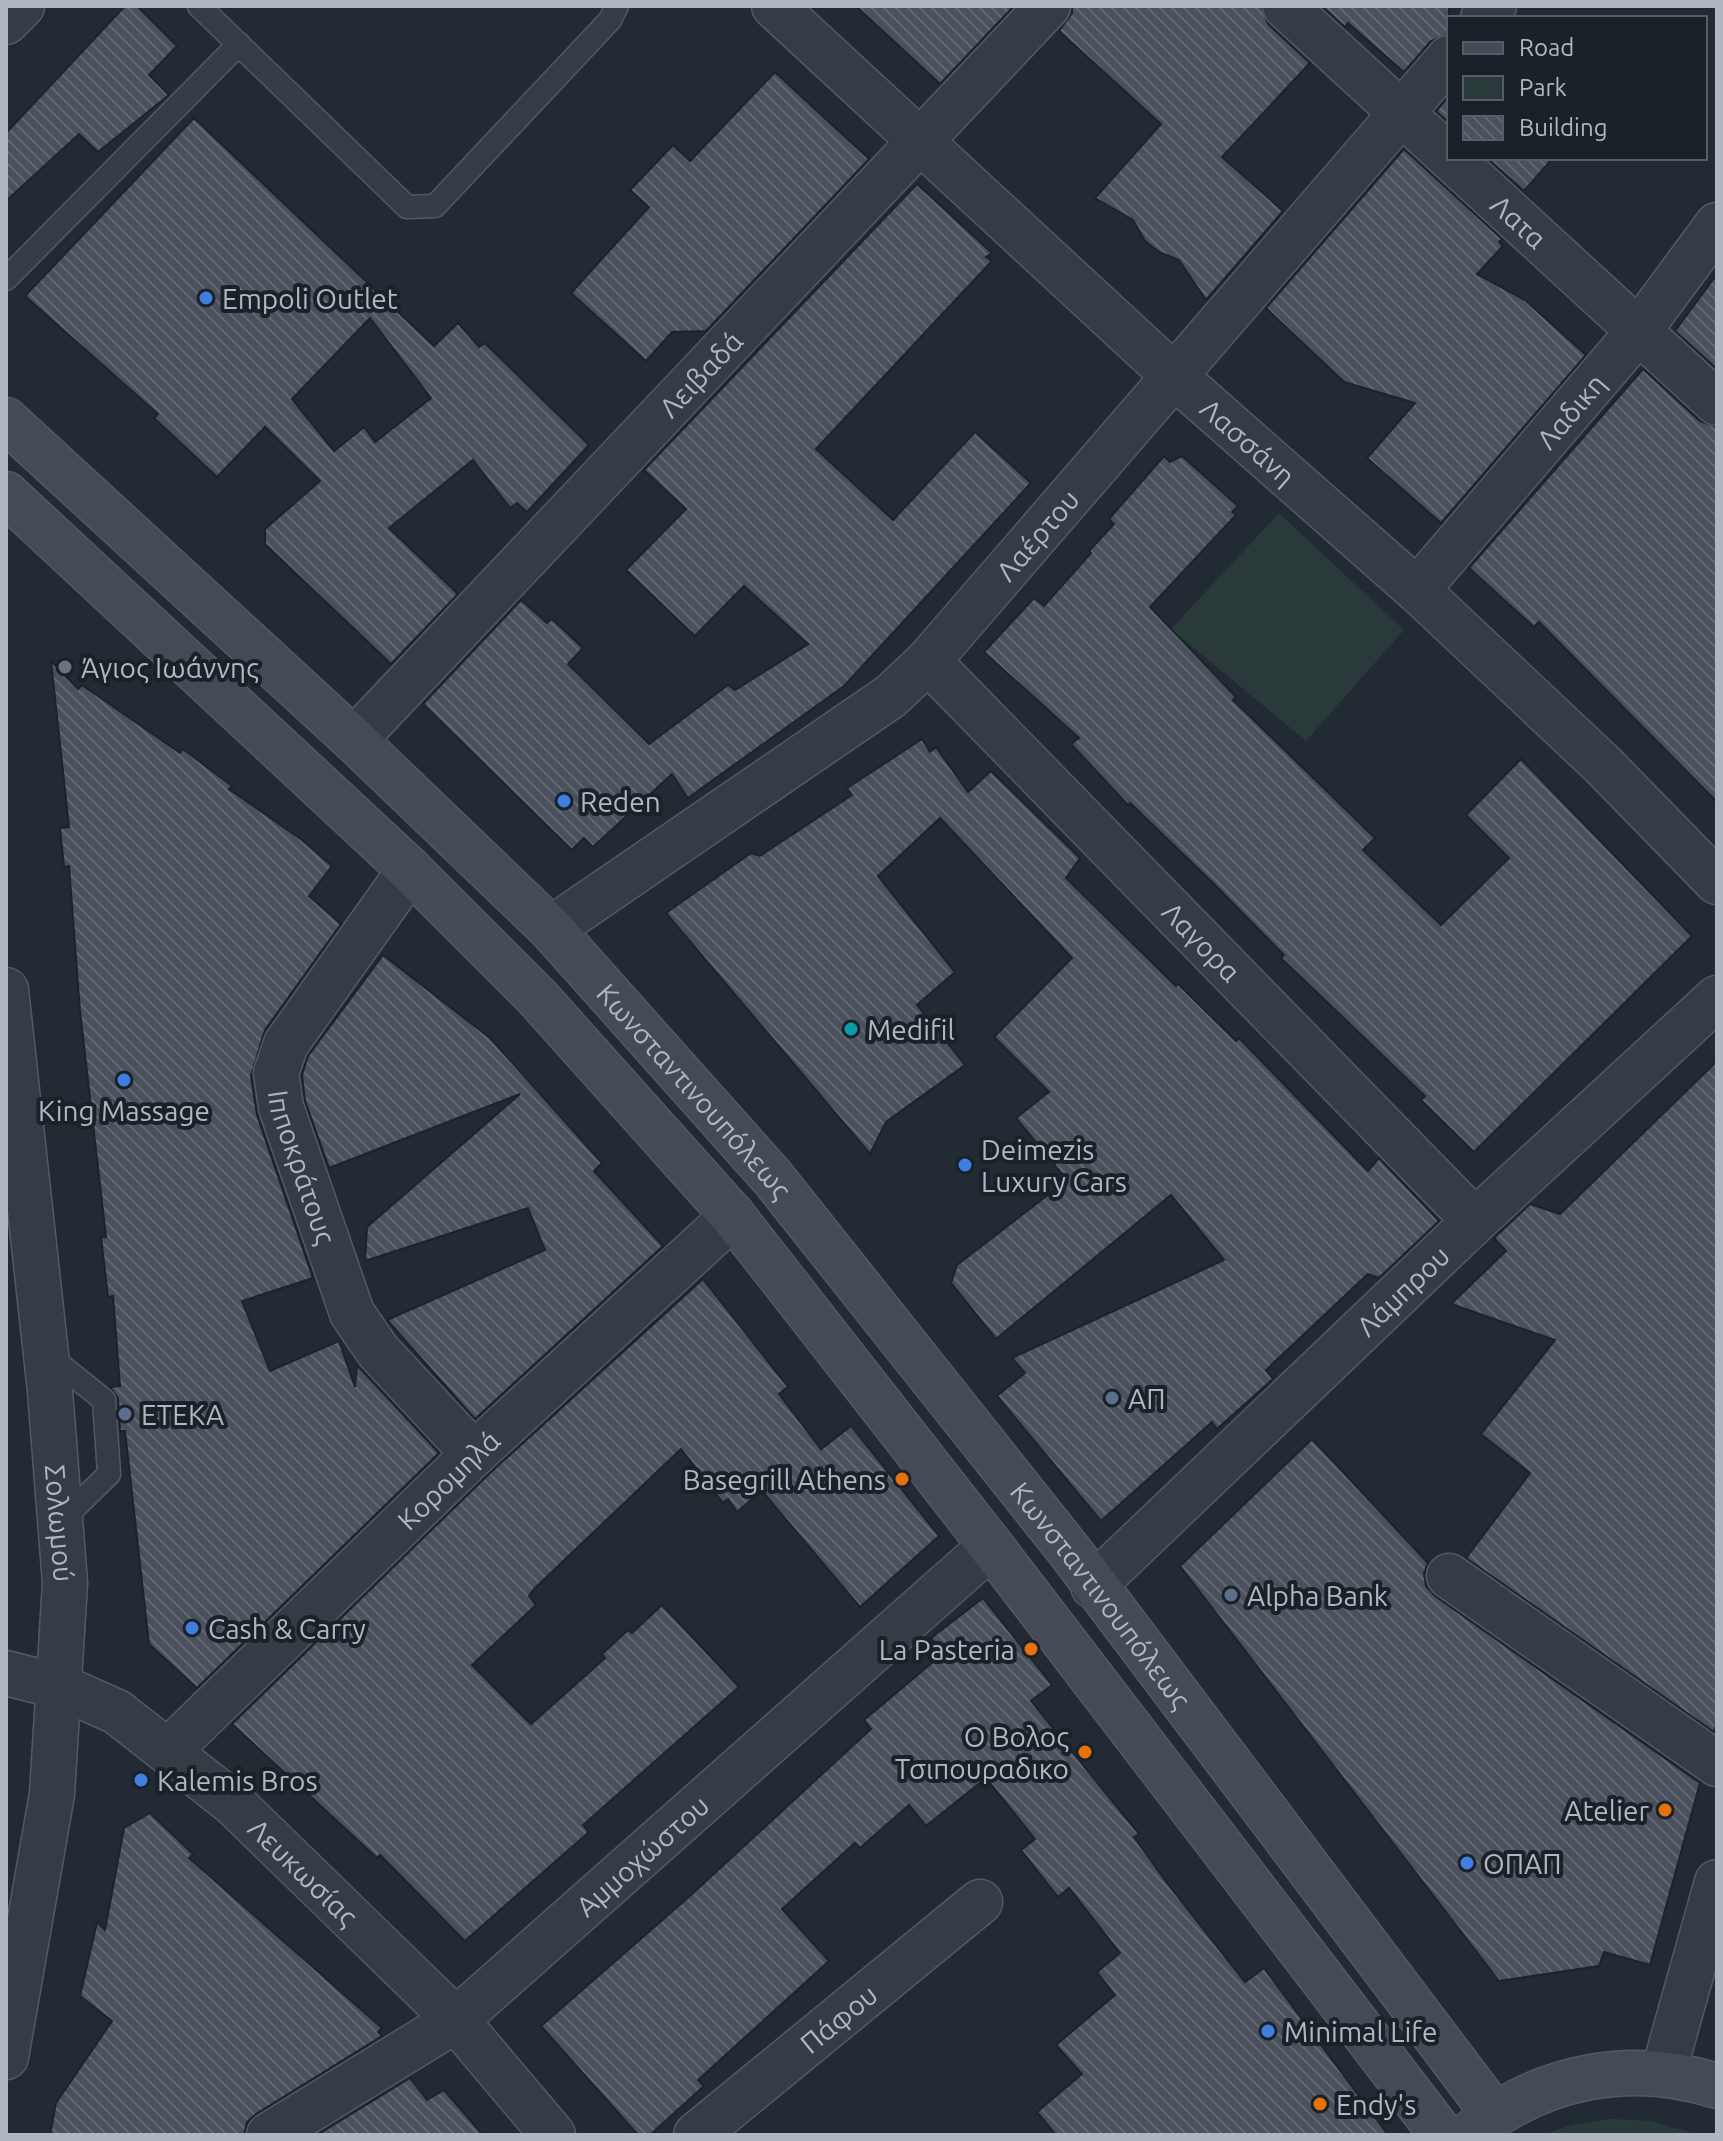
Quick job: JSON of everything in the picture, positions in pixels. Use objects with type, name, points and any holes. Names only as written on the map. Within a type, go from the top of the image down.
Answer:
[{"type":"main road","name":"Κωνσταντινουπόλεως","points":[[6,420],[354,740],[551,929],[773,1178],[1071,1553],[1481,2124]]},
{"type":"main road","name":"Κωνσταντινουπόλεως","points":[[6,494],[410,870],[537,997],[733,1216],[991,1546],[1442,2135]]},
{"type":"main road","points":[[1481,2124],[1554,2084],[1608,2072],[1663,2074],[1716,2084]]},
{"type":"street","name":"Λασσάνη","points":[[774,6],[1173,375],[1417,590],[1603,765],[1717,882]]},
{"type":"street","name":"Λειβαδά","points":[[354,740],[1048,6]]},
{"type":"street","name":"Λατα","points":[[1285,6],[1447,157]]},
{"type":"street","name":"Λαέρτου","points":[[551,929],[891,696],[928,661],[1447,60]]},
{"type":"street","name":"Λατα","points":[[1450,160],[1717,403]]},
{"type":"street","name":"Λαδικη","points":[[1417,590],[1638,332],[1717,225]]},
{"type":"street","name":"Λαγορα","points":[[928,661],[1475,1221]]},
{"type":"street","name":"Ιπποκράτους","points":[[410,870],[286,1044],[276,1073],[281,1107],[352,1313],[378,1351],[474,1454]]},
{"type":"street","name":"Σολωμού","points":[[6,990],[46,1353],[65,1583],[61,1687],[52,1794],[6,2057]]},
{"type":"street","name":"Λάμπρου","points":[[1093,1586],[1475,1221],[1717,998]]},
{"type":"street","name":"Κορομηλά","points":[[168,1751],[474,1454],[733,1216]]},
{"type":"street","name":"Αμμοχώστου","points":[[269,2135],[456,2020],[991,1546]]},
{"type":"street","points":[[1449,1576],[1717,1764]]},
{"type":"street","name":"Λευκωσίας","points":[[6,1673],[61,1687],[117,1712],[233,1803],[456,2020],[553,2135]]},
{"type":"street","points":[[1663,2074],[1717,1882]]},
{"type":"street","name":"Πάφου","points":[[696,2135],[980,1902]]},
{"type":"lane","points":[[199,6],[407,207],[425,209],[435,206],[610,20],[617,6]]},
{"type":"lane","points":[[6,279],[239,44]]},
{"type":"green space","points":[[1279,513],[1404,630],[1306,741],[1171,629]]},
{"type":"green space","points":[[1611,2119],[1651,2121],[1700,2135],[1543,2135],[1571,2125]]},
{"type":"building","points":[[125,6],[137,6],[177,46],[149,75],[169,95],[98,152],[79,134],[6,201],[6,133]]},
{"type":"building","points":[[856,6],[1014,6],[940,84]]},
{"type":"building","points":[[1072,6],[1261,6],[1268,24],[1310,63],[1222,157],[1283,211],[1206,300],[1179,260],[1159,252],[1145,241],[1133,220],[1095,198],[1161,124],[1059,31],[1072,13]]},
{"type":"building","points":[[1322,6],[1449,6],[1447,35],[1431,41],[1404,72],[1348,23],[1345,27]]},
{"type":"building","points":[[775,72],[869,159],[706,331],[672,332],[646,361],[571,293],[649,207],[630,190],[673,145],[690,161]]},
{"type":"building","points":[[1447,98],[1447,121],[1436,111]]},
{"type":"building","points":[[194,118],[434,346],[458,323],[479,347],[485,343],[589,445],[527,512],[517,503],[510,508],[473,460],[389,528],[458,594],[391,664],[265,544],[265,529],[320,481],[265,427],[217,477],[154,418],[158,414],[25,296]],"holes":[[[370,318],[431,398],[375,442],[364,427],[334,451],[292,399]]]},
{"type":"building","points":[[1404,149],[1502,239],[1499,242],[1503,246],[1477,274],[1525,300],[1586,355],[1441,523],[1367,458],[1415,403],[1344,382],[1266,308]]},
{"type":"building","points":[[1489,160],[1551,160],[1524,191]]},
{"type":"building","points":[[917,184],[992,253],[986,257],[992,261],[816,449],[893,520],[975,432],[1031,483],[844,686],[688,798],[672,774],[593,847],[584,838],[572,850],[423,704],[521,600],[547,623],[552,619],[583,648],[568,664],[649,744],[728,685],[735,690],[808,644],[744,586],[695,636],[626,570],[686,509],[644,470]]},
{"type":"building","points":[[1717,274],[1717,369],[1675,331]]},
{"type":"building","points":[[1643,369],[1700,421],[1717,427],[1717,802],[1539,622],[1534,627],[1469,568]]},
{"type":"building","points":[[1164,456],[1170,462],[1182,456],[1238,506],[1232,512],[1236,515],[1150,607],[1236,697],[1233,700],[1375,838],[1363,850],[1441,925],[1509,858],[1466,815],[1521,759],[1692,936],[1474,1152],[1421,1100],[1425,1096],[1281,958],[1284,955],[1214,884],[1130,803],[1128,805],[1071,744],[1079,738],[984,652],[1034,598],[1044,606],[1114,524],[1109,519]]},
{"type":"building","points":[[51,661],[78,689],[82,685],[180,753],[183,749],[232,786],[229,789],[302,840],[332,866],[309,896],[341,924],[265,1030],[251,1076],[257,1115],[313,1278],[242,1301],[270,1371],[339,1341],[355,1387],[357,1365],[439,1453],[197,1688],[149,1644],[125,1431],[120,1431],[118,1398],[110,1387],[120,1386],[113,1296],[108,1297],[101,1237],[106,1237],[80,1011],[69,866],[64,867],[60,828],[69,827]]},
{"type":"building","points":[[922,739],[930,752],[936,747],[968,792],[991,771],[1080,858],[1066,878],[1176,986],[1178,984],[1236,1041],[1239,1038],[1368,1171],[1379,1158],[1439,1221],[1379,1278],[1368,1274],[1266,1370],[1273,1379],[1217,1429],[1212,1422],[1101,1521],[997,1396],[1025,1373],[1012,1358],[1224,1260],[1171,1195],[996,1339],[951,1283],[957,1265],[1067,1180],[1016,1118],[1049,1092],[994,1037],[1072,958],[940,818],[878,876],[955,972],[917,1005],[965,1065],[886,1122],[870,1154],[666,913],[751,853],[760,856],[852,795],[847,788]]},
{"type":"building","points":[[383,955],[490,1038],[602,1163],[594,1171],[663,1246],[475,1419],[387,1320],[545,1250],[528,1208],[365,1261],[367,1227],[520,1094],[329,1168],[305,1101],[302,1075],[308,1056]]},
{"type":"building","points":[[1717,1061],[1717,1722],[1714,1732],[1466,1558],[1530,1473],[1481,1434],[1555,1340],[1451,1304],[1506,1251],[1494,1238],[1530,1204],[1560,1214]]},
{"type":"building","points":[[703,1279],[788,1387],[779,1394],[821,1449],[851,1426],[939,1536],[860,1607],[762,1491],[737,1512],[728,1499],[723,1503],[681,1449],[534,1589],[529,1596],[536,1605],[472,1665],[531,1724],[605,1658],[602,1654],[628,1630],[632,1633],[662,1605],[739,1687],[583,1825],[589,1832],[465,1941],[380,1855],[377,1858],[232,1724],[491,1472]]},
{"type":"building","points":[[1312,1439],[1428,1563],[1424,1573],[1426,1586],[1435,1596],[1700,1783],[1650,1965],[1604,1952],[1599,1966],[1499,1981],[1180,1566]]},
{"type":"building","points":[[983,1598],[1052,1685],[1031,1701],[1139,1834],[1134,1837],[1167,1883],[1245,1982],[1264,1968],[1388,2135],[1056,2135],[1037,2112],[1082,2074],[1056,2045],[1115,1995],[1097,1972],[1120,1953],[1069,1888],[1058,1897],[1021,1850],[1035,1839],[986,1778],[926,1826],[909,1805],[860,1848],[855,1843],[782,1909],[829,1961],[698,2080],[704,2086],[650,2135],[638,2135],[541,2026],[691,1895],[871,1729],[864,1720],[939,1657],[936,1654],[941,1650],[931,1638]]},
{"type":"building","points":[[150,1813],[193,1854],[189,1858],[382,2028],[378,2032],[382,2036],[256,2114],[247,2122],[244,2135],[50,2135],[56,2103],[112,2021],[80,1996],[97,1922],[105,1930],[124,1828]]},
{"type":"building","points":[[410,2078],[427,2100],[444,2090],[483,2135],[317,2135]]},
{"type":"place","name":"Empoli Outlet","points":[[206,298]]},
{"type":"place","name":"Άγιος Ιωάννης","points":[[65,667]]},
{"type":"place","name":"Reden","points":[[564,801]]},
{"type":"place","name":"Medifil","points":[[851,1029]]},
{"type":"place","name":"King Massage","points":[[124,1080]]},
{"type":"place","name":"Deimezis Luxury Cars","points":[[965,1165]]},
{"type":"place","name":"ΑΠ","points":[[1112,1398]]},
{"type":"place","name":"ΕΤΕΚΑ","points":[[125,1414]]},
{"type":"place","name":"Basegrill Athens","points":[[902,1479]]},
{"type":"place","name":"Alpha Bank","points":[[1231,1595]]},
{"type":"place","name":"Cash & Carry","points":[[192,1628]]},
{"type":"place","name":"La Pasteria","points":[[1031,1649]]},
{"type":"place","name":"Ο Βολος Τσιπουραδικο","points":[[1085,1752]]},
{"type":"place","name":"Kalemis Bros","points":[[141,1780]]},
{"type":"place","name":"Atelier","points":[[1665,1810]]},
{"type":"place","name":"ΟΠΑΠ","points":[[1467,1863]]},
{"type":"place","name":"Minimal Life","points":[[1268,2031]]},
{"type":"place","name":"Endy's","points":[[1320,2104]]}]
